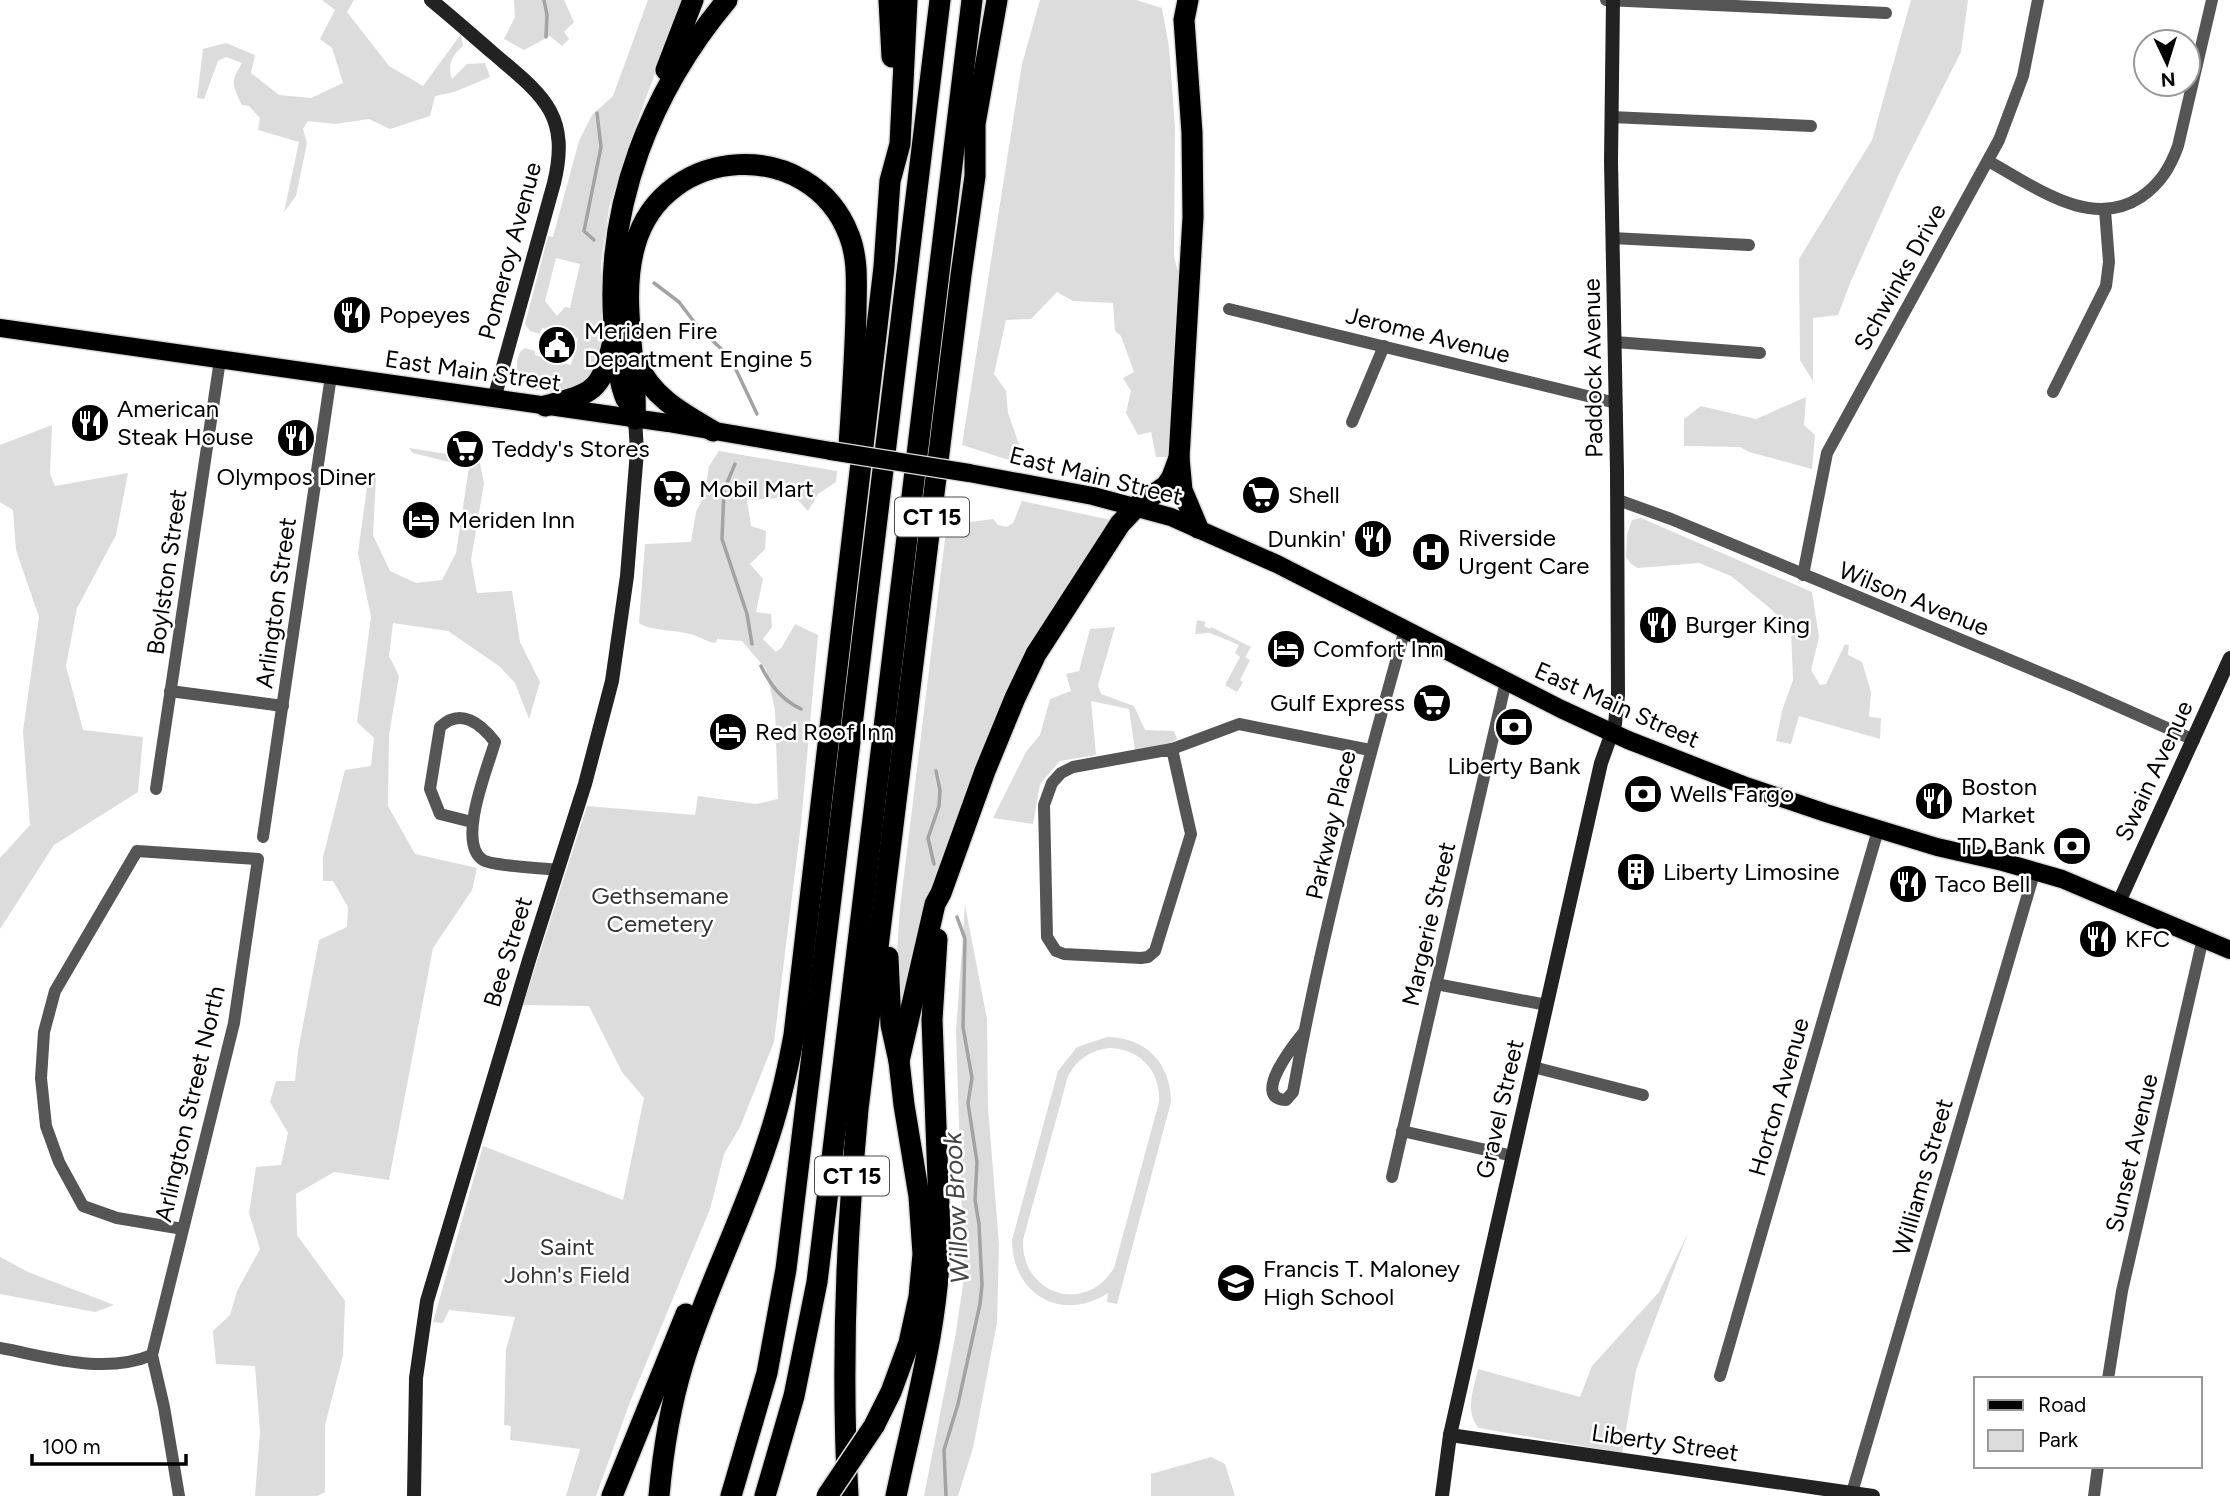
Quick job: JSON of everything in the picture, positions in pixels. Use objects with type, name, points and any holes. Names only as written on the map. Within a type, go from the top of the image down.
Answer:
[{"type":"highway","points":[[635,419],[624,394],[614,329],[613,276],[620,220],[634,162],[654,99],[693,0]]},
{"type":"highway","points":[[649,121],[690,49],[727,0]]},
{"type":"highway","points":[[659,1496],[669,1422],[683,1364],[705,1300],[765,1152],[783,1089],[794,1035],[884,267],[890,181],[892,82],[889,0]]},
{"type":"highway","points":[[890,181],[900,144],[906,0]]},
{"type":"highway","points":[[731,1496],[764,1385],[786,1269],[940,0]]},
{"type":"highway","points":[[765,1496],[794,1396],[817,1282],[972,0]]},
{"type":"highway","points":[[975,176],[975,124],[997,0]]},
{"type":"highway","name":"CT 15","points":[[848,1496],[845,1360],[850,1212],[863,1070],[959,289],[975,176],[1008,0]]},
{"type":"highway","points":[[1183,7],[1192,133],[1193,217],[1179,458],[1182,490],[1198,528]]},
{"type":"highway","points":[[635,419],[637,392],[629,297],[633,255],[645,222],[665,195],[710,169],[735,164],[778,169],[811,185],[825,197],[841,218],[849,234],[855,257],[855,350],[845,493],[852,528]]},
{"type":"highway","points":[[545,406],[583,395],[597,385],[607,367],[614,329]]},
{"type":"highway","points":[[633,351],[643,375],[657,394],[677,410],[713,430]]},
{"type":"highway","points":[[899,1061],[935,904],[976,795],[1026,675],[1050,631],[1123,520],[1137,506],[1166,486],[1179,458]]},
{"type":"highway","points":[[827,1496],[874,1426],[891,1392],[909,1343],[923,1266],[920,1206],[899,1061],[894,1043],[888,983],[888,939],[894,883],[891,858]]},
{"type":"highway","points":[[897,1496],[930,1334],[939,1268],[932,1011],[941,893]]},
{"type":"highway","points":[[612,1496],[739,1191],[765,1152]]},
{"type":"main road","name":"Pomeroy Avenue","points":[[431,0],[536,90],[551,113],[559,139],[560,153],[556,174],[494,399]]},
{"type":"main road","name":"Paddock Avenue","points":[[1610,0],[1618,500],[1618,709],[1611,733]]},
{"type":"main road","name":"East Main Street","points":[[0,328],[713,430],[969,472],[1137,506],[1198,528],[1278,564],[1611,733],[1743,785],[1878,830],[2035,870],[2119,902],[2230,950]]},
{"type":"main road","name":"Bee Street","points":[[414,1496],[416,1378],[427,1301],[596,748],[616,661],[626,589],[634,493],[637,452],[635,419]]},
{"type":"main road","name":"Swain Avenue","points":[[2119,902],[2230,658]]},
{"type":"main road","name":"Gravel Street","points":[[1442,1496],[1450,1435],[1601,763],[1611,733]]},
{"type":"main road","name":"Liberty Street","points":[[1450,1435],[1873,1496]]},
{"type":"street","points":[[1610,0],[1886,13]]},
{"type":"street","name":"Schwinks Drive","points":[[1803,575],[1827,453],[1989,161],[2016,99],[2038,0]]},
{"type":"street","points":[[1989,161],[2073,205],[2105,210],[2136,200],[2150,191],[2171,165],[2178,146],[2212,0]]},
{"type":"street","points":[[1611,117],[1811,126]]},
{"type":"street","points":[[2053,392],[2106,286],[2109,262],[2105,210]]},
{"type":"street","points":[[1612,238],[1749,245]]},
{"type":"street","name":"Jerome Avenue","points":[[1229,309],[1616,403]]},
{"type":"street","points":[[1615,342],[1760,353]]},
{"type":"street","points":[[1352,422],[1384,346]]},
{"type":"street","name":"Boylston Street","points":[[156,789],[220,360]]},
{"type":"street","name":"Arlington Street","points":[[263,837],[331,376]]},
{"type":"street","name":"Wilson Avenue","points":[[1618,500],[1671,519],[2077,688],[2194,740]]},
{"type":"street","name":"Parkway Place","points":[[1304,1032],[1281,1064],[1272,1087],[1273,1094],[1279,1099],[1286,1100],[1293,1092],[1304,1032],[1370,750],[1405,629]]},
{"type":"street","name":"Margerie Street","points":[[1392,1177],[1506,681]]},
{"type":"street","points":[[170,691],[283,706]]},
{"type":"street","points":[[472,822],[440,814],[430,789],[440,727],[447,721],[467,719],[482,724],[495,742],[472,822],[471,838],[475,853],[484,862],[558,870]]},
{"type":"street","points":[[1172,749],[1191,834],[1155,951],[1148,957],[1141,958],[1064,954],[1056,951],[1047,937],[1044,805],[1052,783],[1061,773],[1073,767],[1172,749],[1239,724],[1370,750]]},
{"type":"street","name":"Horton Avenue","points":[[1720,1377],[1878,830]]},
{"type":"street","name":"Arlington Street North","points":[[152,1355],[234,1023],[258,859],[137,851],[55,991],[44,1032],[41,1078],[46,1126],[59,1162],[83,1206],[117,1218],[183,1229]]},
{"type":"street","name":"Williams Street","points":[[1851,1494],[2035,870]]},
{"type":"street","name":"Sunset Avenue","points":[[2108,1377],[2122,1291],[2203,938]]},
{"type":"street","points":[[1436,984],[1547,1005]]},
{"type":"street","points":[[1533,1067],[1643,1095]]},
{"type":"street","points":[[1402,1131],[1513,1156]]},
{"type":"street","points":[[0,1348],[95,1364],[125,1363],[152,1355],[179,1496]]},
{"type":"street","points":[[2094,1496],[2098,1468]]},
{"type":"green space","points":[[322,0],[354,0],[347,12],[389,66],[423,86],[461,34],[463,46],[450,65],[452,79],[467,64],[485,63],[490,77],[454,92],[435,96],[430,116],[390,129],[369,119],[335,124],[308,121],[303,129],[307,143],[296,196],[284,212],[299,142],[258,130],[260,118],[249,106],[242,105],[234,88],[234,80],[242,63],[226,57],[218,61],[204,99],[197,98],[203,49],[226,43],[255,55],[251,73],[279,95],[311,98],[343,83],[332,48],[320,39],[335,10]]},
{"type":"green space","points":[[514,0],[564,0],[574,22],[564,32],[569,39],[562,46],[550,36],[524,50],[504,39],[515,17]]},
{"type":"green space","points":[[648,0],[682,0],[625,155],[609,208],[601,262],[604,348],[602,367],[573,392],[533,389],[521,380],[518,373],[519,356],[525,348],[535,351],[535,355],[571,365],[578,338],[542,328],[540,334],[530,331],[525,324],[548,236],[553,237],[579,141],[592,115],[613,96]],"holes":[[[556,258],[580,264],[570,308],[565,307],[557,316],[545,301]]]},
{"type":"green space","points":[[1040,0],[1136,0],[1162,8],[1169,47],[1175,128],[1174,257],[1184,293],[1170,457],[1156,457],[1151,432],[1138,435],[1126,413],[1131,391],[1123,378],[1134,372],[1121,336],[1115,331],[1113,303],[1073,301],[1057,292],[1031,319],[1006,320],[994,374],[1006,391],[1008,413],[1019,444],[1009,460],[962,445],[1022,64]]},
{"type":"green space","points":[[1911,0],[1968,0],[1961,52],[1898,176],[1838,315],[1813,318],[1813,381],[1800,360],[1799,259],[1872,140]]},
{"type":"green space","points":[[1806,397],[1804,425],[1815,435],[1812,469],[1749,452],[1740,447],[1684,446],[1684,419],[1701,406],[1756,419]]},
{"type":"green space","points":[[52,425],[50,474],[55,486],[128,473],[116,535],[77,608],[66,666],[83,730],[143,737],[138,792],[54,845],[0,929],[0,858],[30,825],[23,731],[39,617],[16,550],[13,510],[0,502],[0,445]]},
{"type":"green space","points":[[409,448],[479,459],[484,483],[471,560],[477,593],[512,591],[520,642],[540,682],[529,719],[515,683],[499,666],[448,631],[393,623],[389,656],[399,676],[389,735],[388,806],[415,854],[477,868],[472,890],[433,948],[389,1180],[334,1172],[296,1194],[297,1235],[345,1301],[343,1356],[325,1425],[325,1492],[317,1496],[255,1496],[260,1432],[255,1366],[216,1364],[213,1331],[230,1315],[237,1291],[260,1249],[249,1213],[256,1167],[281,1165],[288,1133],[270,1102],[276,1081],[295,1081],[319,940],[347,927],[348,907],[333,881],[323,881],[323,857],[345,770],[371,766],[374,738],[357,722],[371,617],[358,553],[369,472],[376,478],[373,535],[390,571],[416,583],[442,580],[456,553],[469,467],[413,453]]},
{"type":"green space","points":[[719,451],[837,471],[836,482],[818,494],[808,511],[795,497],[747,500],[751,526],[766,531],[765,549],[750,564],[763,579],[756,612],[771,614],[772,627],[763,639],[776,652],[782,647],[795,624],[818,635],[801,824],[774,1042],[740,1127],[724,1154],[710,1209],[630,1402],[596,1496],[566,1496],[580,1449],[510,1440],[511,1426],[504,1425],[506,1350],[515,1317],[449,1310],[443,1323],[433,1322],[483,1146],[623,1200],[644,1098],[622,1072],[589,1006],[523,1005],[587,806],[695,815],[698,796],[756,804],[778,799],[775,710],[766,669],[742,641],[717,639],[716,643],[688,633],[650,628],[639,623],[645,544],[691,542],[709,466]]},
{"type":"green space","points":[[950,498],[956,512],[970,522],[993,519],[998,525],[1007,527],[1013,523],[1022,501],[1111,520],[1052,617],[904,1008],[900,1008],[897,952],[900,908]]},
{"type":"green space","points":[[1641,518],[1812,592],[1819,637],[1811,670],[1820,685],[1826,684],[1845,644],[1849,645],[1848,655],[1862,662],[1871,692],[1869,717],[1881,718],[1880,739],[1799,716],[1791,744],[1776,741],[1782,711],[1793,680],[1791,631],[1772,610],[1731,576],[1699,563],[1638,568],[1631,564],[1626,557],[1627,534],[1632,520]]},
{"type":"green space","points":[[1197,620],[1206,622],[1204,626],[1210,629],[1211,627],[1251,647],[1245,657],[1250,660],[1237,692],[1225,685],[1240,657],[1235,653],[1239,645],[1210,633],[1195,634]]},
{"type":"green space","points":[[1115,627],[1098,685],[1101,694],[1134,706],[1145,730],[1174,731],[1177,739],[1169,744],[1135,750],[1129,709],[1091,701],[1096,755],[1060,761],[1040,784],[1033,824],[993,818],[1026,752],[1040,735],[1050,699],[1071,691],[1066,674],[1079,671],[1090,629]]},
{"type":"green space","points":[[965,905],[987,1019],[988,1108],[999,1244],[997,1323],[973,1448],[958,1496],[924,1496],[964,1278],[956,1031]]},
{"type":"green space","points":[[1107,1037],[1133,1042],[1144,1047],[1161,1064],[1170,1088],[1171,1102],[1117,1304],[1107,1302],[1108,1293],[1091,1302],[1074,1305],[1058,1304],[1043,1298],[1031,1289],[1021,1276],[1014,1259],[1012,1240],[1058,1071],[1077,1047]],"holes":[[[1110,1048],[1131,1052],[1147,1064],[1156,1081],[1159,1102],[1114,1268],[1102,1283],[1088,1291],[1072,1294],[1057,1292],[1032,1274],[1025,1259],[1023,1240],[1068,1076],[1080,1060],[1091,1053]]]},
{"type":"green space","points":[[1688,1233],[1636,1370],[1622,1453],[1479,1428],[1474,1422],[1471,1407],[1478,1369],[1580,1397],[1592,1366],[1659,1292]]},
{"type":"green space","points":[[0,1257],[28,1272],[114,1305],[95,1312],[0,1294]]},
{"type":"green space","points":[[1211,1457],[1225,1464],[1235,1496],[1151,1496],[1151,1474]]},
{"type":"waterway","name":"Willow Brook","points":[[544,0],[547,15],[546,37]]},
{"type":"waterway","name":"Willow Brook","points":[[594,240],[584,231],[601,147],[597,113]]},
{"type":"waterway","name":"Willow Brook","points":[[654,283],[679,302],[698,327],[730,357],[757,414]]},
{"type":"waterway","name":"Willow Brook","points":[[735,464],[724,490],[722,539],[747,614],[752,644]]},
{"type":"waterway","name":"Willow Brook","points":[[761,666],[777,691],[801,709]]},
{"type":"waterway","name":"Willow Brook","points":[[934,864],[928,838],[939,806],[940,790],[936,771]]},
{"type":"waterway","name":"Willow Brook","points":[[946,1496],[944,1450],[958,1404],[982,1285],[975,1200],[977,1162],[968,1103],[972,1078],[963,1027],[965,939],[957,917]]},
{"type":"place","name":"Popeyes","points":[[352,315]]},
{"type":"place","name":"Meriden Fire Department Engine 5","points":[[557,345]]},
{"type":"place","name":"American Steak House","points":[[90,423]]},
{"type":"place","name":"Olympos Diner","points":[[296,438]]},
{"type":"place","name":"Teddy's Stores","points":[[465,449]]},
{"type":"place","name":"Mobil Mart","points":[[672,489]]},
{"type":"place","name":"Shell","points":[[1261,495]]},
{"type":"place","name":"Meriden Inn","points":[[421,520]]},
{"type":"place","name":"Dunkin'","points":[[1373,539]]},
{"type":"place","name":"Riverside Urgent Care","points":[[1431,552]]},
{"type":"place","name":"Burger King","points":[[1658,625]]},
{"type":"place","name":"Comfort Inn","points":[[1286,649]]},
{"type":"place","name":"Gulf Express","points":[[1432,703]]},
{"type":"place","name":"Liberty Bank","points":[[1514,727]]},
{"type":"place","name":"Red Roof Inn","points":[[728,732]]},
{"type":"place","name":"Wells Fargo","points":[[1643,794]]},
{"type":"place","name":"Boston Market","points":[[1934,801]]},
{"type":"place","name":"TD Bank","points":[[2072,846]]},
{"type":"place","name":"Liberty Limosine","points":[[1636,872]]},
{"type":"place","name":"Taco Bell","points":[[1908,884]]},
{"type":"place","name":"KFC","points":[[2098,939]]},
{"type":"place","name":"Francis T. Maloney High School","points":[[1236,1283]]},
{"type":"park label","name":"Gethsemane Cemetery","points":[[660,910]]},
{"type":"park label","name":"Saint John's Field","points":[[567,1261]]}]
